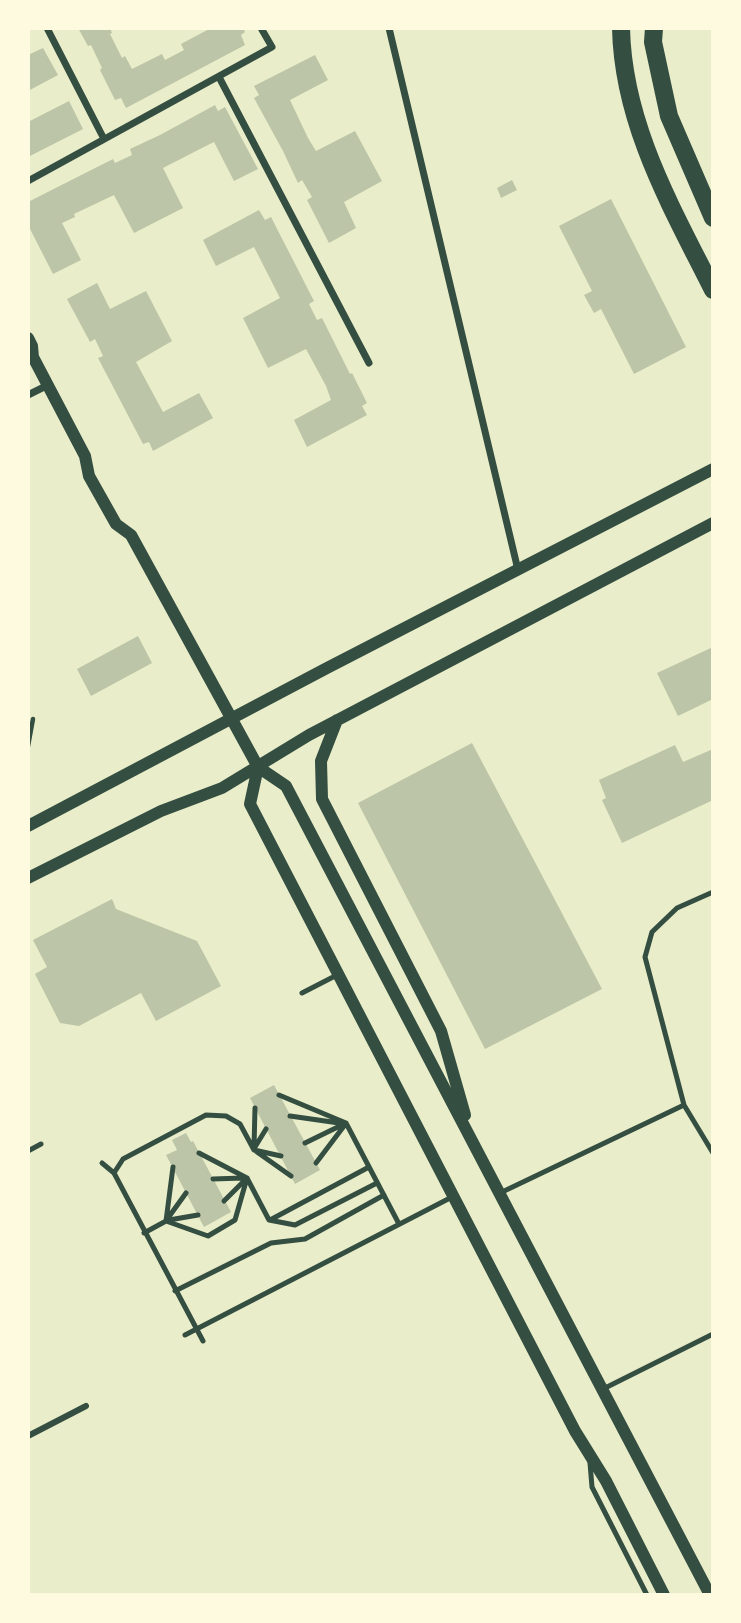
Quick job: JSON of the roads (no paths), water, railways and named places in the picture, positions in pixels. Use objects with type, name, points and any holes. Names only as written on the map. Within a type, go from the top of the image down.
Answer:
[{"type":"main road","points":[[621,28],[625,75],[638,129],[652,167],[713,290]]},
{"type":"main road","points":[[654,28],[653,42],[669,116],[713,218]]},
{"type":"street","points":[[47,28],[104,139]]},
{"type":"street","points":[[28,181],[272,47],[261,28]]},
{"type":"street","points":[[389,28],[518,570]]},
{"type":"street","points":[[219,76],[369,363]]},
{"type":"street","points":[[28,338],[33,357],[85,456],[89,476],[116,524],[131,535],[258,767],[286,786],[710,1595]]},
{"type":"street","points":[[28,395],[48,385]]},
{"type":"street","points":[[28,826],[713,469]]},
{"type":"street","points":[[28,878],[161,811],[222,788],[337,720],[713,523]]},
{"type":"street","points":[[337,720],[321,761],[322,799],[441,1031],[473,1142]]},
{"type":"street","points":[[258,767],[250,804],[569,1419],[606,1481],[664,1595]]},
{"type":"street","points":[[28,1436],[86,1406]]},
{"type":"lane","points":[[713,892],[677,908],[652,932],[645,957],[684,1105],[713,1153]]},
{"type":"lane","points":[[302,993],[338,974]]},
{"type":"lane","points":[[279,1096],[346,1124],[399,1224]]},
{"type":"lane","points":[[500,1193],[684,1105]]},
{"type":"lane","points":[[254,1150],[255,1108]]},
{"type":"lane","points":[[114,1173],[123,1159],[206,1115],[226,1116],[240,1124],[254,1150],[291,1176]]},
{"type":"lane","points":[[290,1116],[346,1124]]},
{"type":"lane","points":[[305,1143],[346,1124]]},
{"type":"lane","points":[[316,1163],[346,1124]]},
{"type":"lane","points":[[254,1150],[266,1129]]},
{"type":"lane","points":[[28,1151],[41,1144]]},
{"type":"lane","points":[[254,1150],[281,1156]]},
{"type":"lane","points":[[199,1153],[247,1178],[269,1220]]},
{"type":"lane","points":[[102,1163],[114,1173],[203,1341]]},
{"type":"lane","points":[[166,1220],[173,1167]]},
{"type":"lane","points":[[269,1220],[369,1167]]},
{"type":"lane","points":[[213,1179],[247,1178]]},
{"type":"lane","points":[[224,1200],[247,1178]]},
{"type":"lane","points":[[166,1220],[208,1236],[235,1220],[247,1178]]},
{"type":"lane","points":[[269,1220],[295,1225],[377,1183]]},
{"type":"lane","points":[[166,1220],[186,1193]]},
{"type":"lane","points":[[175,1292],[271,1243],[305,1238],[384,1195]]},
{"type":"lane","points":[[184,1335],[454,1196]]},
{"type":"lane","points":[[144,1233],[166,1220],[198,1215]]},
{"type":"lane","points":[[602,1389],[713,1334]]},
{"type":"lane","points":[[589,1452],[592,1488],[646,1595]]}]
